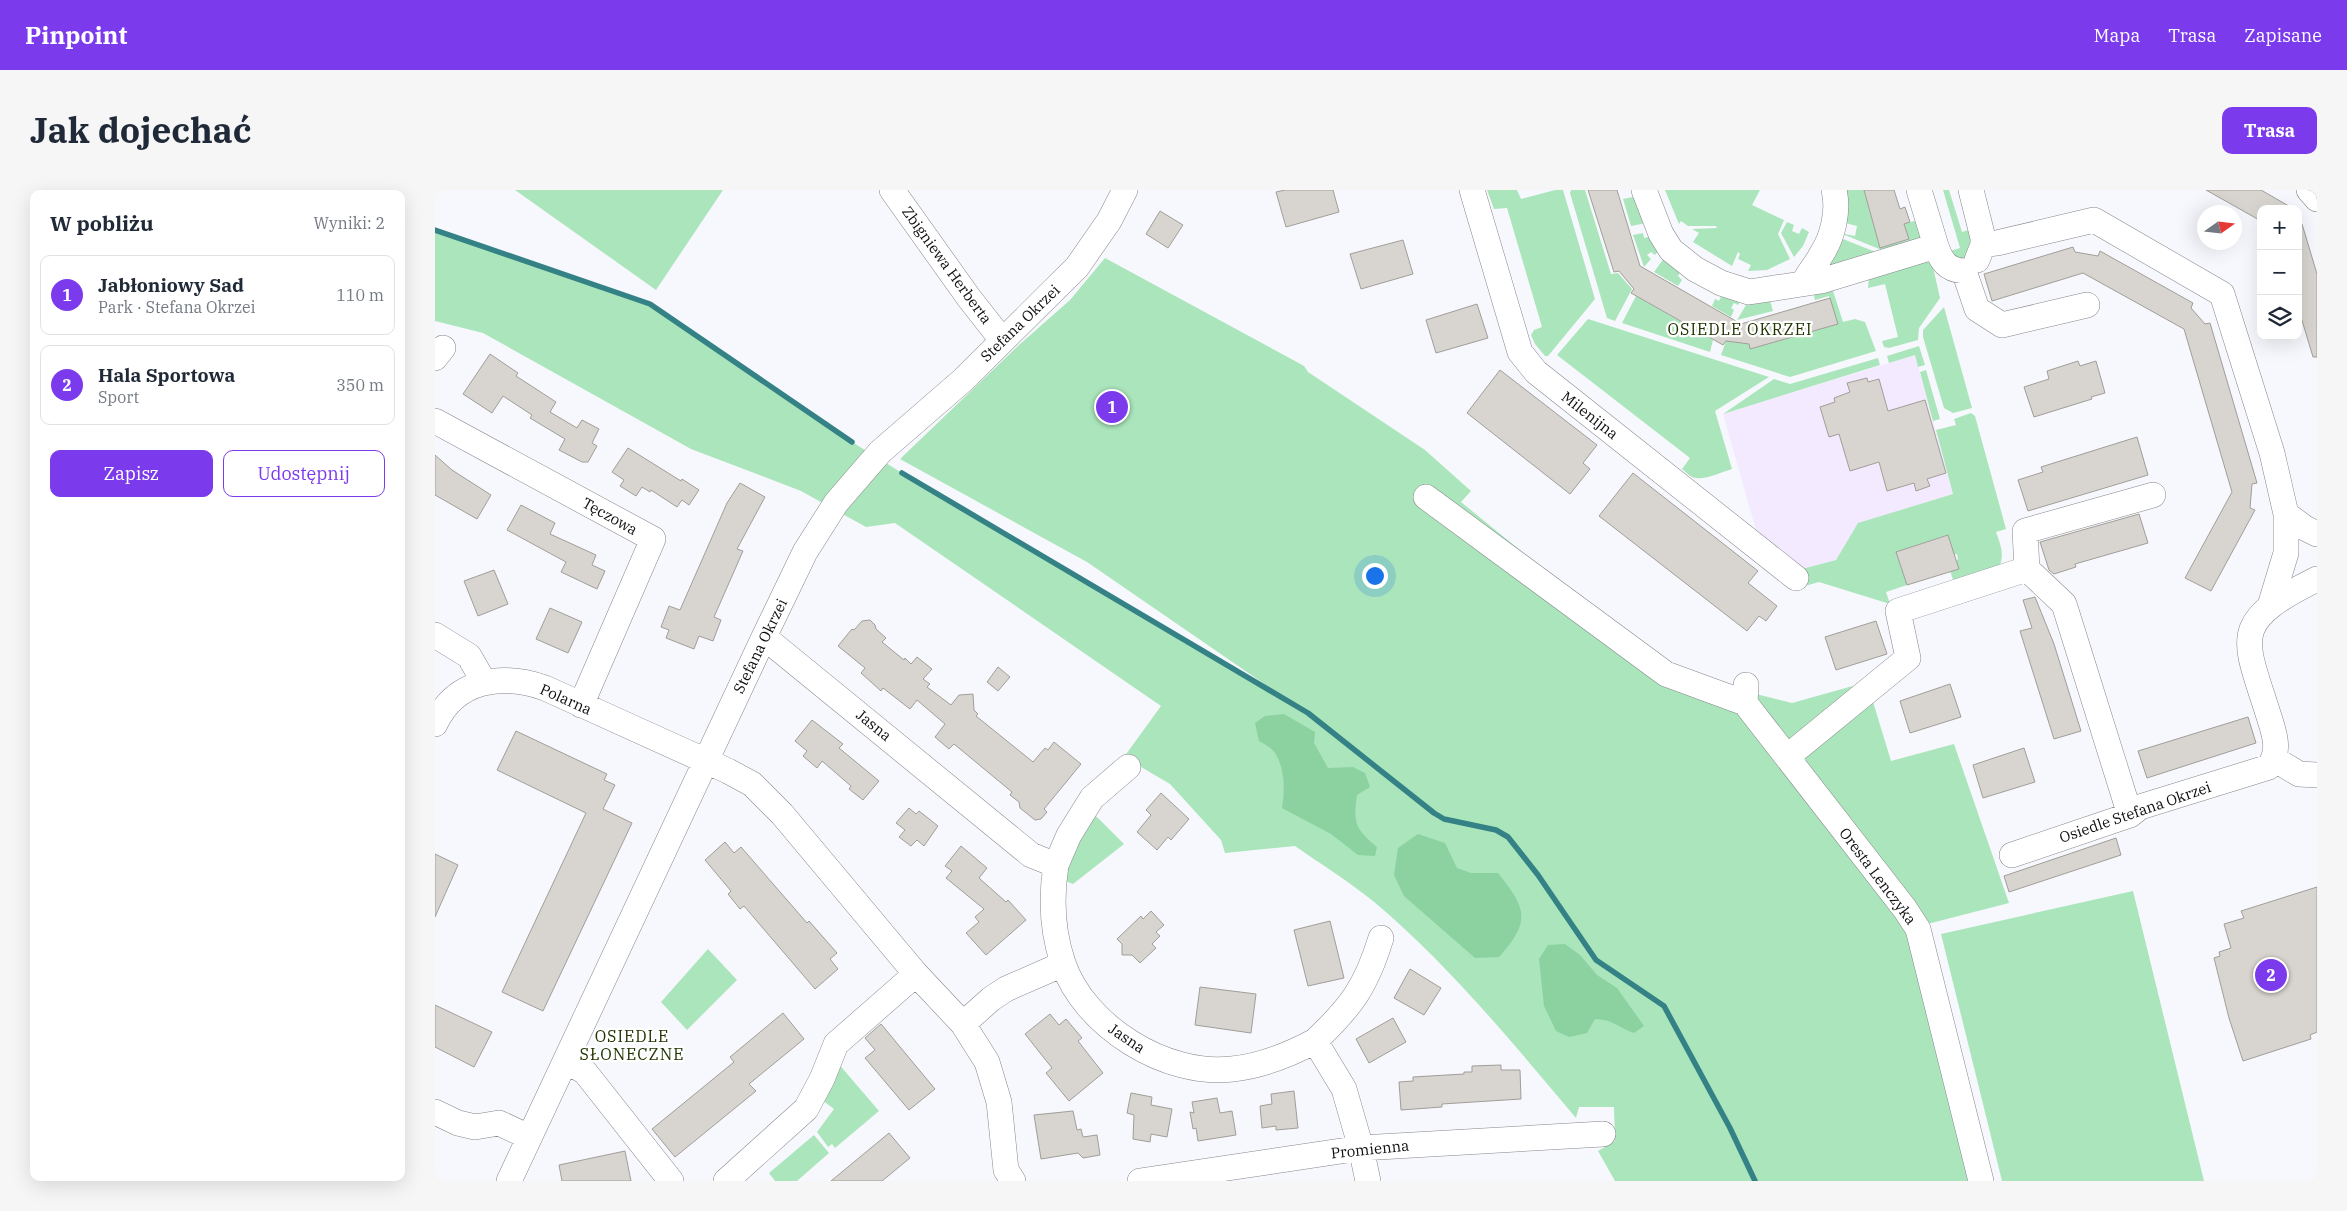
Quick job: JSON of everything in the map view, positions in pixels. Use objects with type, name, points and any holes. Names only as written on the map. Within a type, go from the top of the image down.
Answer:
[{"type":"street","name":"Zbigniewa Herberta","points":[[891,190],[969,298],[1003,340]]},
{"type":"street","name":"Stefana Okrzei","points":[[509,1181],[805,552],[836,503],[879,452],[963,380],[1077,267],[1109,222],[1125,190]]},
{"type":"street","name":"Milenijna","points":[[1472,190],[1520,352],[1535,372],[1796,578]]},
{"type":"street","points":[[1644,190],[1657,225],[1668,246],[1695,268],[1721,283],[1749,292],[1821,281],[1936,246]]},
{"type":"street","points":[[1805,282],[1822,254],[1832,232],[1835,216],[1834,190]]},
{"type":"street","points":[[1919,190],[1936,246],[1946,266],[1964,271],[1976,260],[1983,245],[1982,230],[1971,190]]},
{"type":"street","points":[[2309,190],[2317,199]]},
{"type":"street","points":[[1983,245],[2094,220],[2222,294],[2272,453],[2286,514],[2286,553],[2270,606]]},
{"type":"street","points":[[1964,271],[1977,309],[2002,325],[2087,305]]},
{"type":"street","name":"Tęczowa","points":[[435,421],[653,539],[581,706]]},
{"type":"street","points":[[2130,815],[2064,604],[2027,569],[2025,531],[2153,495]]},
{"type":"street","name":"Oresta Lenczyka","points":[[1426,498],[1666,674],[1745,694],[1787,757],[1905,909],[1918,929],[1981,1181]]},
{"type":"street","points":[[2286,514],[2317,534]]},
{"type":"street","points":[[1787,757],[1908,658],[1898,611],[2027,569]]},
{"type":"street","points":[[2317,579],[2270,606],[2260,614],[2251,630],[2248,643],[2249,658],[2276,737],[2274,759],[2299,774],[2317,775]]},
{"type":"street","points":[[435,635],[469,656],[484,682]]},
{"type":"street","name":"Jasna","points":[[764,637],[1031,855],[1056,865]]},
{"type":"street","name":"Polarna","points":[[435,724],[442,708],[464,690],[484,682],[525,681],[752,784],[769,800],[916,974],[963,1024],[987,1062],[999,1102],[1007,1170],[1013,1181]]},
{"type":"street","name":"Osiedle Stefana Okrzei","points":[[2012,854],[2130,815],[2140,807],[2269,766],[2274,759]]},
{"type":"street","name":"Jasna","points":[[1128,767],[1092,798],[1069,835],[1056,865],[1053,888],[1053,914],[1063,964],[1077,990],[1097,1016],[1126,1040],[1158,1058],[1196,1068],[1231,1070],[1265,1063],[1299,1050],[1315,1041],[1356,998],[1372,966],[1381,938]]},
{"type":"street","points":[[963,1024],[991,999],[1006,989],[1063,964]]},
{"type":"street","points":[[726,1181],[806,1110],[822,1079],[836,1044],[916,974]]},
{"type":"street","points":[[1315,1041],[1344,1088],[1368,1181]]},
{"type":"street","points":[[566,1061],[585,1072],[671,1181]]},
{"type":"street","points":[[435,1112],[458,1123],[475,1127],[499,1123],[529,1137]]},
{"type":"street","name":"Promienna","points":[[1139,1181],[1361,1148],[1603,1134]]},
{"type":"shaded area","points":[[1915,355],[1953,494],[1859,523],[1836,560],[1802,569],[1757,534],[1723,414]]},
{"type":"green space","points":[[515,190],[723,190],[656,290]]},
{"type":"green space","points":[[1487,190],[1517,190],[1521,199],[1555,190],[1563,190],[1595,299],[1548,356],[1545,356],[1535,344],[1531,335],[1534,330],[1542,327],[1507,208],[1494,209]]},
{"type":"green space","points":[[1571,190],[1585,190],[1611,274],[1618,273],[1632,289],[1615,321],[1607,318],[1570,193]]},
{"type":"green space","points":[[1665,190],[1760,190],[1752,205],[1784,220],[1778,234],[1790,259],[1767,270],[1748,271],[1751,265],[1738,259],[1740,254],[1738,252],[1732,266],[1693,242],[1699,233],[1692,229],[1717,228],[1716,226],[1688,226],[1681,221],[1679,224]]},
{"type":"green space","points":[[1841,190],[1864,190],[1880,247],[1908,240],[1904,224],[1918,220],[1923,237],[1889,253],[1840,233],[1855,236],[1857,226],[1841,222]]},
{"type":"green space","points":[[1943,190],[1949,190],[1962,232],[1975,228],[1975,242],[1963,262],[1947,252],[1960,248]]},
{"type":"green space","points":[[1638,196],[1647,223],[1631,226],[1623,199]]},
{"type":"green space","points":[[1787,222],[1794,225],[1792,231],[1799,234],[1802,228],[1809,232],[1803,246],[1794,257],[1781,233]]},
{"type":"green space","points":[[435,230],[650,304],[852,442],[1298,707],[1087,562],[900,459],[1019,345],[1070,300],[1105,258],[1304,366],[1308,372],[1425,450],[1471,491],[1461,502],[1657,662],[1712,683],[1792,703],[1867,682],[1891,761],[1954,744],[2009,903],[1908,929],[1968,1181],[1615,1181],[1598,1151],[1615,1141],[1614,1107],[1579,1107],[1576,1118],[1504,1033],[1454,978],[1428,951],[1373,901],[1295,846],[1225,853],[1221,840],[1170,784],[1124,757],[1161,706],[895,523],[866,527],[801,491],[691,449],[483,333],[435,321]]},
{"type":"green space","points":[[1648,232],[1661,248],[1655,255],[1651,252],[1647,255],[1651,259],[1644,267],[1633,235],[1643,233],[1644,238],[1648,237]]},
{"type":"green space","points":[[1838,237],[1883,255],[1827,272]]},
{"type":"green space","points":[[1667,254],[1681,271],[1678,276],[1682,280],[1678,286],[1654,272]]},
{"type":"green space","points":[[1928,257],[1933,267],[1940,298],[1919,328],[1918,340],[1889,348],[1884,347],[1882,341],[1898,337],[1885,284],[1868,288],[1869,277]]},
{"type":"green space","points":[[1812,287],[1833,291],[1843,322],[1855,319],[1865,322],[1876,351],[1790,377],[1721,355],[1726,341],[1749,344],[1750,349],[1838,324],[1829,296],[1815,300]]},
{"type":"green space","points":[[1717,294],[1742,298],[1738,305],[1734,303],[1731,308],[1734,310],[1731,317],[1712,306],[1715,299],[1719,301],[1721,297]]},
{"type":"green space","points":[[1636,296],[1713,340],[1710,352],[1622,323]]},
{"type":"green space","points":[[1769,297],[1773,311],[1737,320],[1749,300]]},
{"type":"green space","points":[[1944,307],[1972,408],[1953,413],[1944,408],[1923,337],[1923,330]]},
{"type":"green space","points":[[1588,319],[1769,377],[1715,411],[1732,469],[1704,478],[1690,476],[1682,469],[1690,458],[1557,355]]},
{"type":"green space","points":[[1919,346],[1925,365],[1918,367],[1915,355],[1889,363],[1887,356]]},
{"type":"green space","points":[[1878,358],[1880,365],[1723,414],[1774,379],[1790,384]]},
{"type":"green space","points":[[1926,370],[1940,419],[1933,421],[1920,372]]},
{"type":"green space","points":[[1971,413],[1975,416],[2006,529],[1996,532],[2002,552],[1997,572],[1955,585],[1950,571],[1958,559],[1957,554],[1954,555],[1947,535],[1896,552],[1907,585],[1886,592],[1890,604],[1819,582],[1805,586],[1802,569],[1836,560],[1858,523],[1953,494],[1936,430],[1956,425],[1954,419]]},
{"type":"green space","points":[[1284,714],[1315,732],[1314,743],[1328,768],[1353,767],[1365,773],[1370,787],[1357,795],[1355,812],[1360,830],[1377,847],[1375,856],[1358,855],[1331,834],[1282,808],[1284,787],[1281,765],[1274,751],[1259,741],[1255,723],[1265,716]]},
{"type":"green space","points":[[1092,815],[1097,817],[1124,844],[1073,884],[1065,881],[1071,856]]},
{"type":"green space","points":[[1418,834],[1445,843],[1457,868],[1471,873],[1498,873],[1508,885],[1519,906],[1520,924],[1509,945],[1499,957],[1475,958],[1404,896],[1394,875],[1398,848]]},
{"type":"green space","points":[[2133,891],[2204,1181],[2002,1181],[1941,934]]},
{"type":"green space","points":[[1565,944],[1580,955],[1597,975],[1617,988],[1644,1026],[1634,1033],[1611,1022],[1595,1019],[1587,1033],[1569,1037],[1556,1031],[1544,1006],[1539,959],[1548,945]]},
{"type":"green space","points":[[708,949],[737,980],[687,1030],[661,1002]]},
{"type":"green space","points":[[837,1062],[879,1111],[835,1148],[832,1144],[828,1147],[817,1132],[834,1109],[822,1100]]},
{"type":"green space","points":[[814,1135],[829,1153],[797,1181],[775,1181],[769,1173]]},
{"type":"building","points":[[1285,190],[1333,190],[1339,212],[1286,227],[1276,192]]},
{"type":"building","points":[[1588,190],[1617,190],[1640,266],[1741,324],[1830,298],[1838,324],[1750,349],[1749,344],[1726,341],[1723,345],[1631,293],[1634,289],[1619,271],[1614,272]]},
{"type":"building","points":[[1864,190],[1894,190],[1900,209],[1905,207],[1910,222],[1904,224],[1909,239],[1880,248]]},
{"type":"building","points":[[2206,190],[2261,190],[2287,205],[2257,205],[2257,219],[2242,210],[2242,205],[2233,205]]},
{"type":"building","points":[[1160,211],[1183,225],[1168,248],[1146,234]]},
{"type":"building","points":[[2302,224],[2317,274],[2317,357],[2313,357],[2302,320]]},
{"type":"building","points":[[1403,240],[1413,274],[1361,289],[1350,254]]},
{"type":"building","points":[[2073,247],[2075,252],[2098,256],[2100,251],[2193,303],[2191,308],[2205,324],[2210,323],[2257,483],[2252,484],[2250,508],[2255,510],[2211,591],[2185,578],[2232,492],[2184,329],[2083,273],[1992,301],[1984,274]]},
{"type":"building","points":[[1477,304],[1488,338],[1436,353],[1426,320]]},
{"type":"building","points":[[490,354],[518,373],[516,376],[556,402],[550,412],[577,428],[582,420],[599,429],[592,443],[597,446],[588,462],[582,462],[559,450],[565,439],[530,418],[532,415],[503,396],[492,413],[463,394]]},
{"type":"building","points":[[2078,361],[2080,366],[2096,361],[2105,393],[2091,397],[2092,399],[2034,417],[2024,387],[2049,379],[2047,371]]},
{"type":"building","points":[[1500,370],[1597,445],[1583,463],[1590,469],[1570,494],[1467,413]]},
{"type":"building","points":[[1867,378],[1868,382],[1879,379],[1888,411],[1925,400],[1946,473],[1927,479],[1930,486],[1916,491],[1914,483],[1887,491],[1879,462],[1850,471],[1839,434],[1829,437],[1820,407],[1835,402],[1834,398],[1850,392],[1847,383]]},
{"type":"building","points":[[2137,437],[2148,475],[2028,511],[2018,480],[2043,472],[2041,467]]},
{"type":"building","points":[[628,448],[699,490],[689,505],[682,500],[677,507],[651,490],[650,492],[642,487],[636,496],[620,486],[624,480],[612,472]]},
{"type":"building","points":[[435,455],[452,470],[491,495],[477,519],[435,495]]},
{"type":"building","points":[[1633,473],[1758,571],[1748,583],[1777,606],[1766,621],[1759,616],[1747,631],[1599,516]]},
{"type":"building","points":[[740,483],[765,497],[737,549],[743,551],[714,617],[721,620],[713,641],[699,636],[694,649],[666,638],[669,630],[661,627],[669,606],[680,610],[727,503]]},
{"type":"building","points":[[521,505],[555,523],[550,534],[596,555],[592,565],[605,571],[597,589],[561,572],[566,562],[507,530]]},
{"type":"building","points":[[2139,514],[2148,543],[2075,564],[2076,567],[2054,574],[2049,570],[2040,542]]},
{"type":"building","points":[[1948,535],[1959,569],[1907,585],[1896,552]]},
{"type":"building","points":[[494,570],[508,604],[478,616],[464,581]]},
{"type":"building","points":[[2035,597],[2054,644],[2081,731],[2054,739],[2020,631],[2032,628],[2023,600]]},
{"type":"building","points":[[550,608],[582,622],[568,653],[536,639]]},
{"type":"building","points":[[870,620],[886,638],[882,642],[904,660],[905,658],[911,664],[917,657],[932,669],[923,679],[930,684],[927,687],[951,705],[959,695],[973,694],[974,710],[978,714],[976,716],[1033,762],[1045,748],[1048,750],[1054,742],[1081,764],[1044,809],[1047,812],[1041,819],[1035,820],[1020,808],[1019,802],[1010,795],[1012,792],[954,744],[949,749],[935,737],[945,724],[917,700],[910,709],[883,688],[881,691],[861,673],[865,668],[838,646],[852,629],[854,630],[862,621]]},
{"type":"building","points":[[1876,621],[1887,654],[1836,670],[1825,637]]},
{"type":"building","points":[[998,667],[1010,677],[998,691],[987,682]]},
{"type":"building","points":[[1950,684],[1961,717],[1910,733],[1900,701]]},
{"type":"building","points":[[2248,717],[2256,743],[2147,778],[2138,751]]},
{"type":"building","points":[[812,720],[843,744],[839,748],[879,781],[863,800],[849,789],[851,786],[822,761],[817,768],[803,756],[807,751],[795,741]]},
{"type":"building","points":[[516,731],[607,774],[604,780],[615,785],[603,809],[632,823],[543,1011],[502,992],[586,813],[497,770]]},
{"type":"building","points":[[2024,748],[2035,782],[1983,798],[1973,765]]},
{"type":"building","points":[[1161,793],[1189,819],[1171,840],[1168,837],[1157,850],[1137,832],[1151,815],[1146,810]]},
{"type":"building","points":[[909,808],[916,814],[919,811],[938,826],[924,846],[917,840],[911,846],[899,837],[905,830],[896,823]]},
{"type":"building","points":[[2116,838],[2121,855],[2009,892],[2004,876]]},
{"type":"building","points":[[725,842],[734,853],[741,847],[807,923],[809,921],[837,953],[830,959],[838,969],[815,989],[744,906],[740,909],[728,894],[731,891],[705,860]]},
{"type":"building","points":[[961,846],[987,868],[979,878],[1006,902],[1008,900],[1026,920],[986,955],[966,933],[979,922],[975,917],[984,909],[946,878],[952,871],[945,866]]},
{"type":"building","points":[[435,854],[458,865],[435,917]]},
{"type":"building","points":[[2317,887],[2317,1032],[2310,1035],[2311,1039],[2243,1061],[2229,1018],[2214,958],[2220,956],[2219,952],[2231,948],[2224,924],[2244,918],[2241,911]]},
{"type":"building","points":[[1151,911],[1164,925],[1156,932],[1160,936],[1152,944],[1156,948],[1140,963],[1132,955],[1122,955],[1122,944],[1117,939],[1141,916],[1143,919]]},
{"type":"building","points":[[1330,921],[1344,978],[1308,986],[1294,930]]},
{"type":"building","points":[[1410,969],[1441,988],[1424,1015],[1394,998]]},
{"type":"building","points":[[1200,987],[1256,994],[1251,1033],[1195,1025]]},
{"type":"building","points":[[435,1005],[492,1032],[474,1067],[435,1047]]},
{"type":"building","points":[[783,1013],[804,1039],[749,1084],[756,1091],[675,1157],[652,1129],[734,1062],[730,1057]]},
{"type":"building","points":[[1050,1014],[1059,1025],[1066,1019],[1082,1038],[1078,1041],[1103,1073],[1069,1101],[1046,1073],[1052,1068],[1025,1034]]},
{"type":"building","points":[[1393,1018],[1406,1042],[1369,1063],[1356,1039]]},
{"type":"building","points":[[881,1024],[935,1089],[909,1110],[865,1058],[875,1050],[865,1038]]},
{"type":"building","points":[[1501,1065],[1501,1070],[1520,1070],[1521,1099],[1442,1104],[1442,1107],[1401,1110],[1399,1082],[1413,1081],[1413,1077],[1464,1074],[1464,1072],[1472,1072],[1472,1066]]},
{"type":"building","points":[[1294,1091],[1298,1128],[1276,1130],[1276,1126],[1262,1128],[1260,1106],[1272,1104],[1271,1094]]},
{"type":"building","points":[[1131,1093],[1152,1097],[1151,1105],[1172,1109],[1167,1137],[1151,1134],[1150,1142],[1133,1139],[1134,1115],[1127,1113]]},
{"type":"building","points":[[1217,1098],[1220,1113],[1232,1111],[1236,1135],[1198,1141],[1196,1128],[1193,1129],[1190,1112],[1194,1113],[1192,1102]]},
{"type":"building","points":[[1073,1111],[1077,1130],[1081,1129],[1083,1137],[1097,1135],[1100,1155],[1083,1158],[1078,1153],[1041,1159],[1034,1115]]},
{"type":"building","points":[[889,1133],[910,1158],[882,1181],[831,1181]]},
{"type":"building","points":[[625,1151],[631,1181],[562,1181],[559,1165]]},
{"type":"waterway","points":[[435,230],[650,304],[852,442]]},
{"type":"waterway","points":[[902,473],[1308,713],[1434,813],[1444,819],[1496,830],[1508,837],[1538,875],[1596,960],[1664,1006],[1730,1128],[1755,1181]]},
{"type":"place","name":"Jabłoniowy Sad","points":[[1112,407]]},
{"type":"place","name":"Hala Sportowa","points":[[2271,975]]},
{"type":"district","name":"OSIEDLE OKRZEI","points":[[1740,329]]},
{"type":"district","name":"OSIEDLE SŁONECZNE","points":[[632,1045]]}]
